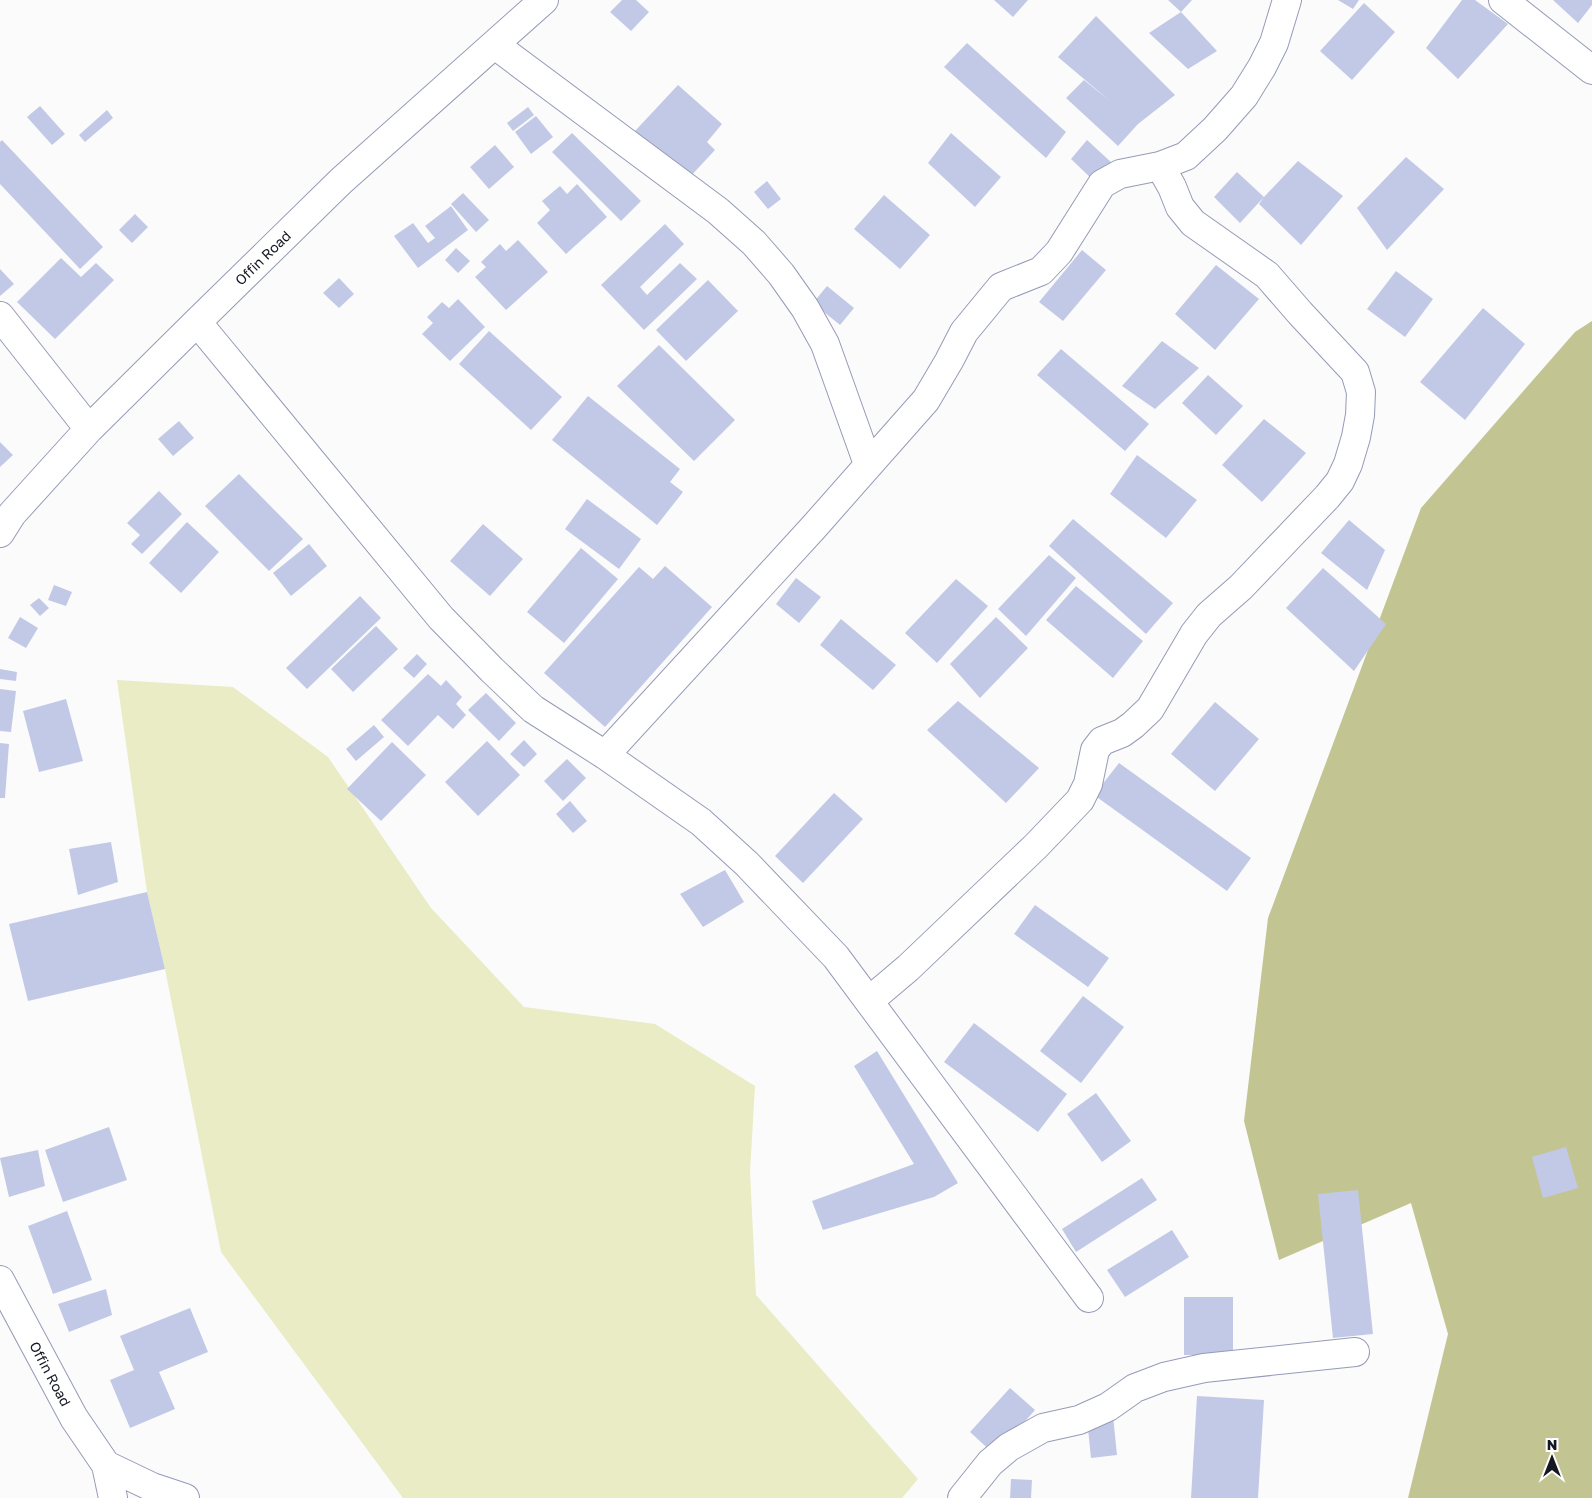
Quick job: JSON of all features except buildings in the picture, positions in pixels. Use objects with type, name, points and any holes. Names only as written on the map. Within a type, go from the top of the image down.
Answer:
[{"type":"street","name":"Offin Road","points":[[0,533],[12,514],[89,429],[341,181],[544,0]]},
{"type":"street","points":[[604,756],[813,528],[926,400],[964,332],[1001,287],[1041,270],[1059,252],[1102,184],[1120,174],[1160,166],[1186,156],[1215,129],[1244,96],[1274,43],[1288,0]]},
{"type":"street","points":[[1503,0],[1592,70]]},
{"type":"street","points":[[495,44],[718,211],[760,250],[781,274],[805,308],[825,344],[868,464]]},
{"type":"street","points":[[869,1001],[908,968],[1015,866],[1080,800],[1088,784],[1096,750],[1102,741],[1122,733],[1134,725],[1150,709],[1194,634],[1209,615],[1240,587],[1327,498],[1340,481],[1348,464],[1360,415],[1361,392],[1356,372],[1267,276],[1193,223],[1180,207],[1172,187],[1160,166]]},
{"type":"street","points":[[0,316],[89,429]]},
{"type":"street","points":[[198,322],[441,618],[492,670],[534,709],[701,822],[747,864],[836,957],[1089,1298]]},
{"type":"street","name":"Offin Road","points":[[0,1280],[74,1418],[106,1465]]},
{"type":"street","points":[[962,1498],[990,1464],[1009,1447],[1043,1428],[1079,1420],[1108,1407],[1135,1388],[1164,1377],[1204,1368],[1356,1352]]},
{"type":"street","points":[[106,1465],[113,1498]]},
{"type":"street","points":[[106,1465],[152,1487],[185,1498]]},
{"type":"green space","points":[[1592,321],[1592,1498],[1408,1498],[1448,1334],[1411,1203],[1279,1260],[1244,1121],[1268,918],[1421,508],[1575,332]]},
{"type":"green space","points":[[117,680],[233,687],[328,757],[431,908],[524,1007],[655,1024],[755,1086],[750,1172],[756,1295],[918,1479],[902,1498],[403,1498],[221,1252],[165,969],[147,892]]}]
